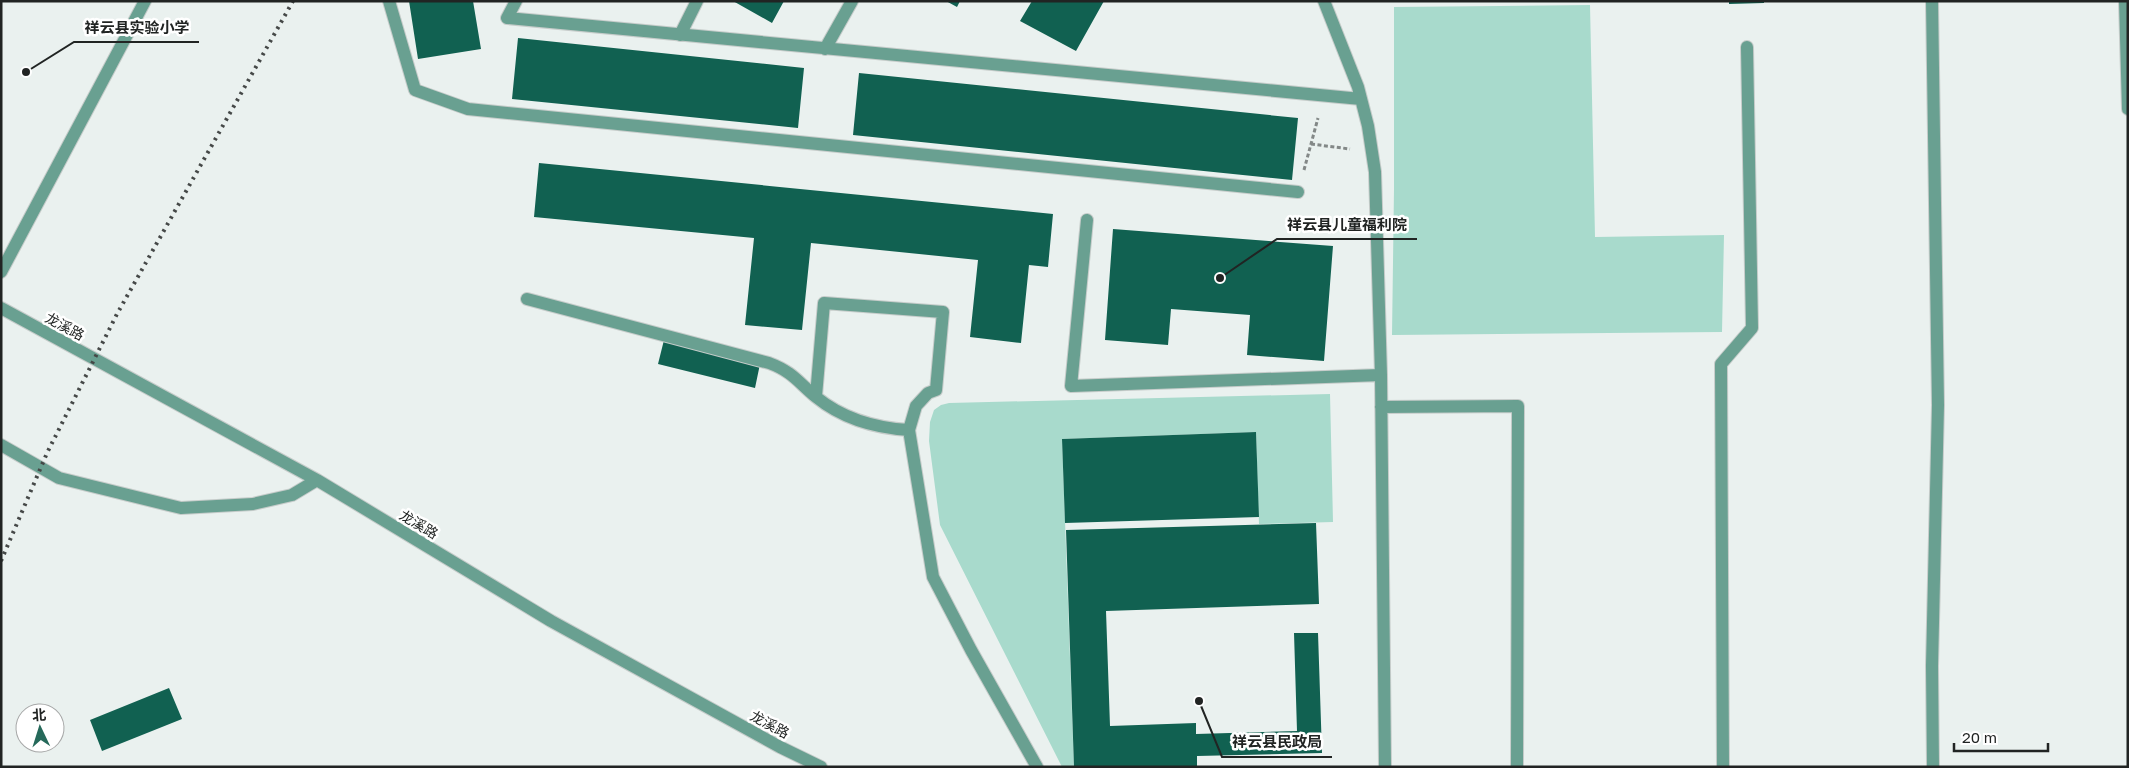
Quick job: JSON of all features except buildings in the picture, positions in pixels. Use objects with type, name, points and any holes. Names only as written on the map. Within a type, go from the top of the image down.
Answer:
[{"type":"street","points":[[1,272],[145,1]]},
{"type":"street","points":[[389,1],[415,90],[468,110],[1298,192]]},
{"type":"street","points":[[516,1],[507,18],[1361,99]]},
{"type":"street","points":[[680,35],[697,1]]},
{"type":"street","points":[[825,49],[852,1]]},
{"type":"street","points":[[1324,1],[1361,99],[1368,126],[1375,172],[1381,375],[1384,767]]},
{"type":"street","points":[[1932,1],[1938,405],[1932,666],[1933,767]]},
{"type":"street","points":[[2126,1],[2128,109]]},
{"type":"street","points":[[1723,767],[1721,364],[1752,328],[1747,47]]},
{"type":"street","points":[[1087,220],[1070,386],[1381,375]]},
{"type":"street","points":[[527,299],[769,363],[794,375],[816,396],[849,416],[867,424],[886,429],[909,430]]},
{"type":"street","points":[[816,396],[824,303],[943,312],[936,390],[928,393],[916,406],[909,430],[933,577],[1037,767]]},
{"type":"street","name":"龙溪路","points":[[1,308],[317,480],[551,621],[821,767]]},
{"type":"street","points":[[1381,407],[1518,406],[1517,767]]},
{"type":"street","points":[[1,445],[59,478],[181,508],[253,504],[292,495],[317,480]]},
{"type":"path","points":[[1298,192],[1324,96]]},
{"type":"path","points":[[1311,144],[1372,152]]},
{"type":"green space","points":[[1590,5],[1595,237],[1724,235],[1722,332],[1392,335],[1394,7]]},
{"type":"green space","points":[[1330,394],[1333,522],[1259,524],[1256,432],[1062,439],[1074,767],[1062,767],[940,525],[929,441],[930,422],[934,410],[941,405],[949,403]]},
{"type":"railway","points":[[1,561],[47,453],[117,314],[293,1]]},
{"type":"place","name":"祥云县实验小学","points":[[26,72]]},
{"type":"place","name":"祥云县儿童福利院","points":[[1220,278]]},
{"type":"place","name":"祥云县民政局","points":[[1199,701]]}]
